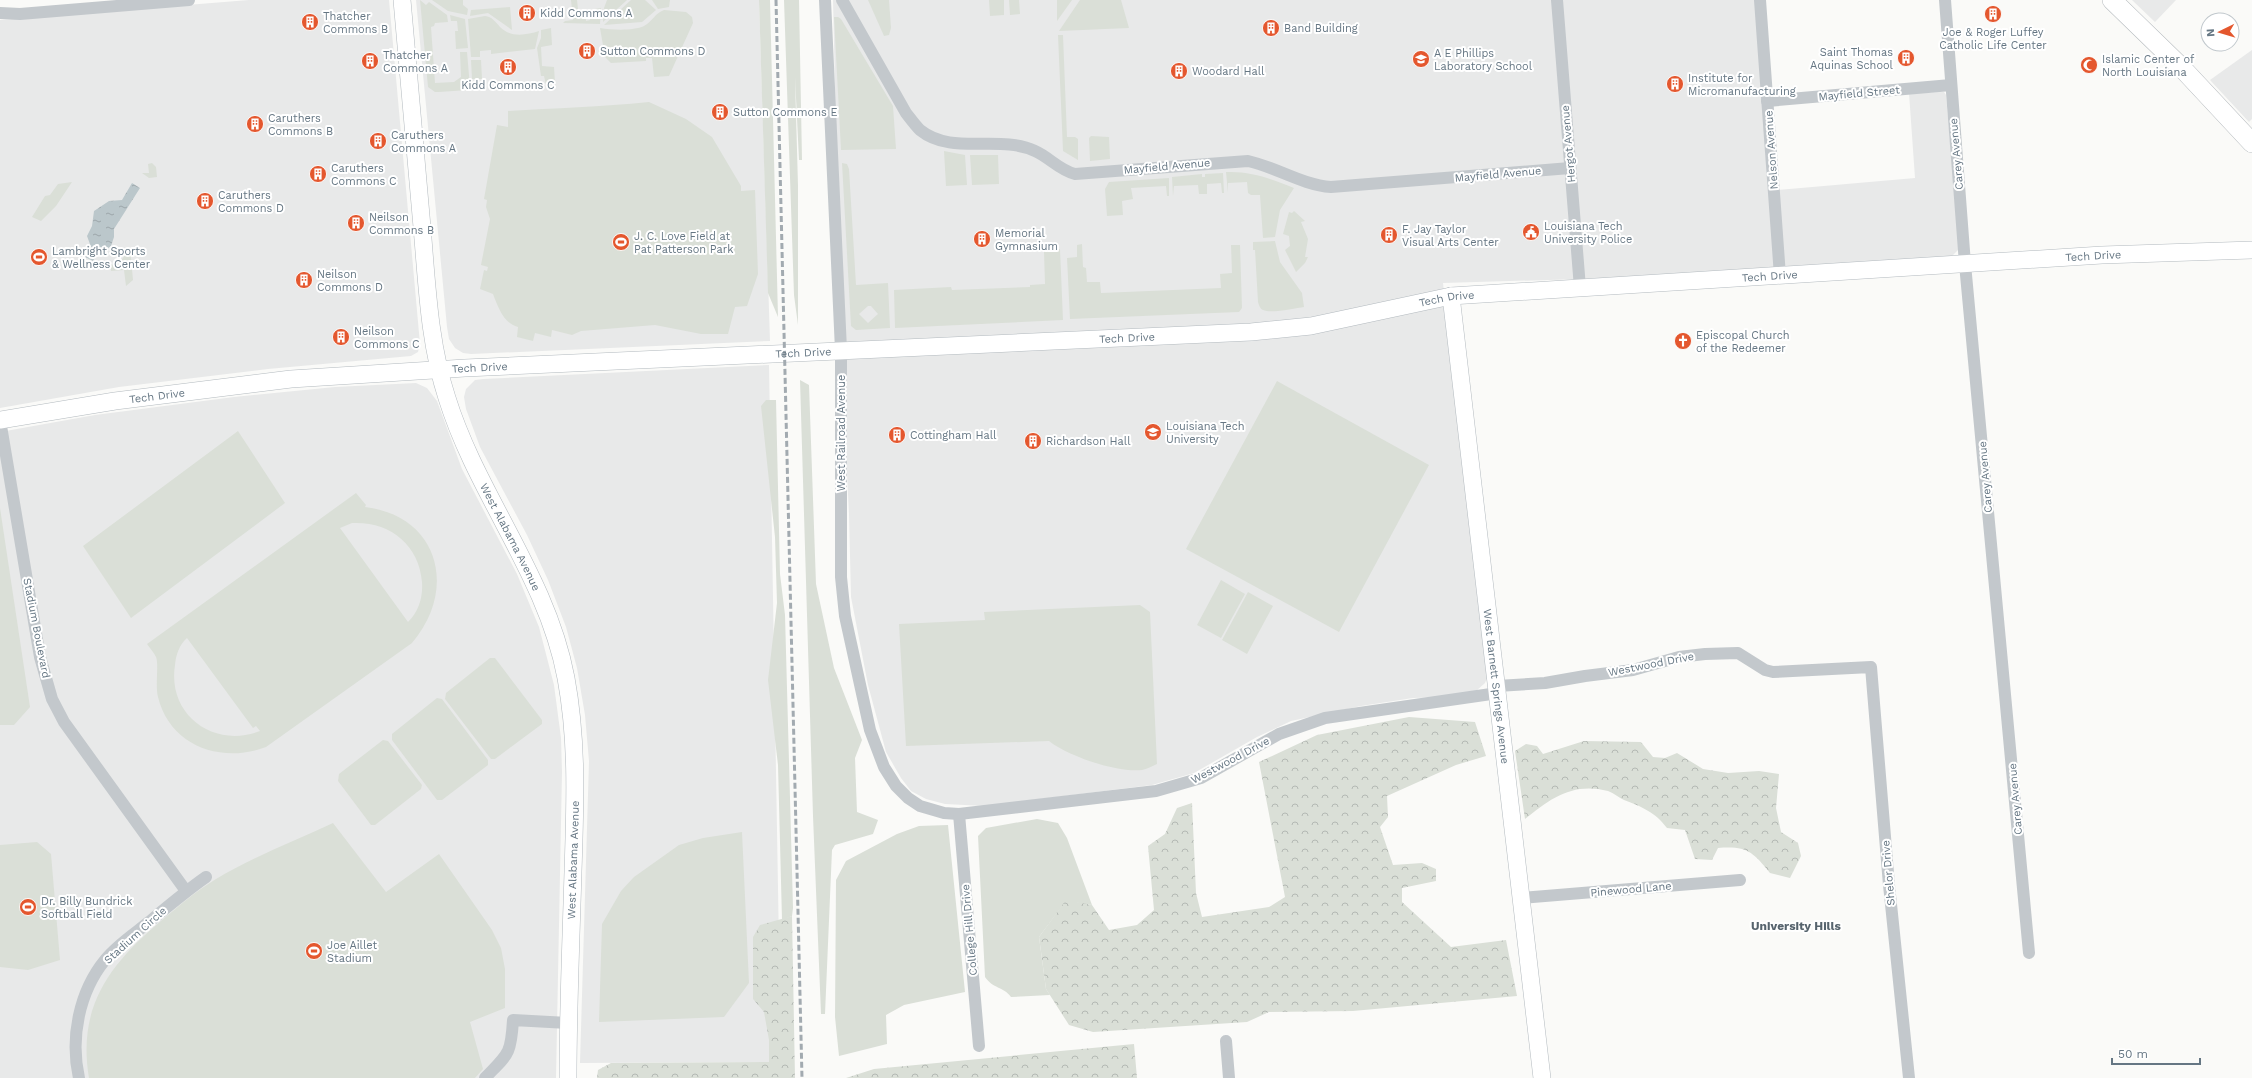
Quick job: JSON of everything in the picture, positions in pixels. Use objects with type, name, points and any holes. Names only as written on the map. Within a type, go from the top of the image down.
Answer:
[{"type":"main road","name":"West Alabama Avenue","points":[[402,0],[427,293],[438,369],[453,418],[464,444],[540,595],[560,650],[566,678],[574,733],[576,785],[568,1023],[568,1078]]},
{"type":"main road","points":[[2112,0],[2182,68],[2252,143]]},
{"type":"main road","name":"Tech Drive","points":[[0,420],[203,388],[291,379],[438,369],[1251,332],[1311,326],[1451,296],[2130,254],[2200,254],[2252,250]]},
{"type":"main road","name":"West Barnett Springs Avenue","points":[[1451,296],[1542,1078]]},
{"type":"street","points":[[0,13],[20,14],[189,0]]},
{"type":"street","name":"West Railroad Avenue","points":[[825,0],[841,350],[842,597],[870,730],[877,752],[896,786]]},
{"type":"street","name":"Mayfield Avenue","points":[[842,0],[906,113],[919,129],[927,134],[956,143],[1002,143],[1016,145],[1035,151],[1060,168],[1074,174],[1248,161],[1270,166],[1315,184],[1331,186],[1570,168]]},
{"type":"street","name":"Hergot Avenue","points":[[1557,0],[1580,288]]},
{"type":"street","name":"Nelson Avenue","points":[[1760,0],[1780,276]]},
{"type":"street","name":"Carey Avenue","points":[[1945,0],[1966,264],[2029,953]]},
{"type":"street","name":"Mayfield Street","points":[[1767,101],[1951,85]]},
{"type":"street","name":"Stadium Boulevard","points":[[0,420],[40,657],[52,699],[64,722],[186,891]]},
{"type":"street","name":"Westwood Drive","points":[[896,786],[908,798],[920,806],[944,813],[959,814],[1156,791],[1201,778],[1279,734],[1320,720],[1584,676],[1634,670],[1679,657],[1705,654],[1738,653],[1765,670],[1773,672],[1871,667]]},
{"type":"street","name":"Shelor Drive","points":[[1871,667],[1889,885],[1909,1078]]},
{"type":"street","name":"College Hill Drive","points":[[959,814],[979,1046]]},
{"type":"street","name":"Stadium Circle","points":[[79,1078],[76,1032],[85,994],[95,975],[106,959],[121,944],[186,891],[206,877]]},
{"type":"street","name":"Pinewood Lane","points":[[1522,898],[1740,880]]},
{"type":"street","points":[[485,1078],[502,1062],[512,1044],[513,1020],[568,1023]]},
{"type":"street","points":[[1226,1041],[1229,1078]]},
{"type":"shaded area","points":[[249,0],[389,0],[420,344],[418,352],[411,356],[268,369],[119,387],[0,408],[0,20]]},
{"type":"shaded area","points":[[416,0],[759,0],[770,341],[471,354],[463,353],[455,348],[449,339],[447,327]]},
{"type":"shaded area","name":"Louisiana Tech University","points":[[833,0],[1756,0],[1768,191],[1915,178],[1909,93],[1944,92],[1946,95],[1959,249],[1951,257],[1649,277],[1443,283],[1487,678],[1485,683],[1476,691],[1449,697],[1413,698],[1361,706],[1291,721],[1257,737],[1194,773],[1152,785],[984,806],[945,804],[926,799],[911,791],[901,778],[886,752],[868,685],[851,597],[849,514],[841,350]]},
{"type":"shaded area","points":[[2132,0],[2176,0],[2155,22]]},
{"type":"shaded area","points":[[2252,50],[2252,119],[2249,122],[2210,80]]},
{"type":"shaded area","points":[[769,365],[781,1062],[580,1063],[589,761],[585,715],[577,668],[566,627],[548,580],[527,535],[480,447],[466,409],[464,397],[466,389],[475,380],[483,379]]},
{"type":"shaded area","points":[[416,383],[427,388],[437,401],[462,469],[517,574],[539,627],[554,685],[561,738],[562,772],[556,1078],[0,1078],[0,432],[95,415],[234,397],[335,387]]},
{"type":"green space","points":[[420,0],[426,5],[429,2],[447,15],[448,22],[435,23],[434,26],[431,27],[435,83],[454,82],[461,77],[460,52],[467,52],[470,87],[468,90],[435,92],[428,87]]},
{"type":"green space","points":[[432,0],[463,0],[463,5],[468,9],[467,15],[448,11]]},
{"type":"green space","points":[[571,0],[577,0],[579,18],[586,17],[586,21],[590,20],[590,17],[595,16],[595,9],[601,8],[600,24],[563,23],[565,21],[573,20]]},
{"type":"green space","points":[[607,0],[627,0],[603,22],[604,8]]},
{"type":"green space","points":[[631,0],[645,0],[656,10],[642,22],[604,25]]},
{"type":"green space","points":[[652,0],[670,0],[669,7],[658,9]]},
{"type":"green space","points":[[759,0],[770,0],[778,317],[768,293]]},
{"type":"green space","points":[[784,0],[799,0],[802,160],[799,160],[795,77],[798,186],[798,325],[794,295]]},
{"type":"green space","points":[[868,0],[889,0],[891,28],[889,35],[884,36]]},
{"type":"green space","points":[[989,0],[1004,0],[1004,15],[990,16]]},
{"type":"green space","points":[[1009,0],[1019,0],[1020,14],[1010,15]]},
{"type":"green space","points":[[1057,0],[1072,0],[1057,21]]},
{"type":"green space","points":[[1080,0],[1121,0],[1129,28],[1059,31]]},
{"type":"green space","points":[[510,7],[512,30],[488,13],[470,16],[471,10]]},
{"type":"green space","points":[[664,10],[686,12],[692,17],[693,23],[669,76],[654,77],[652,58],[646,58],[646,61],[611,63],[605,57],[600,28],[623,30],[639,28],[647,24],[658,13]]},
{"type":"green space","points":[[450,15],[465,19],[468,48],[456,49],[455,31],[458,31],[457,21],[451,21]]},
{"type":"green space","points":[[485,16],[492,18],[500,27],[509,33],[519,35],[539,31],[535,49],[491,54],[491,50],[480,51],[480,57],[471,57],[468,19]]},
{"type":"green space","points":[[834,17],[841,19],[893,106],[896,149],[841,150]]},
{"type":"green space","points":[[551,28],[552,45],[541,47],[542,66],[554,67],[555,83],[550,86],[546,85],[544,76],[541,76],[537,48],[541,38],[541,30]]},
{"type":"green space","points":[[1058,35],[1063,35],[1067,137],[1075,137],[1078,139],[1078,160],[1063,151]]},
{"type":"green space","points":[[471,60],[481,60],[482,79],[472,79]]},
{"type":"green space","name":"J. C. Love Field at Pat Patterson Park","points":[[649,102],[686,119],[712,137],[741,186],[741,191],[755,190],[758,274],[747,306],[735,307],[728,334],[701,334],[655,325],[581,331],[572,335],[552,330],[551,337],[535,333],[533,341],[517,337],[518,327],[505,319],[493,294],[480,289],[484,270],[487,271],[488,267],[481,265],[490,219],[486,207],[487,200],[484,199],[497,125],[508,127],[508,111]]},
{"type":"green space","points":[[1091,136],[1109,137],[1110,159],[1090,161],[1089,138]]},
{"type":"green space","points":[[944,151],[965,155],[967,185],[946,186]]},
{"type":"green space","points":[[970,155],[998,155],[999,184],[972,185]]},
{"type":"green space","points":[[152,163],[156,167],[157,177],[149,178],[142,173],[149,173],[148,164]]},
{"type":"green space","points":[[842,163],[847,164],[849,169],[856,285],[888,283],[890,328],[856,330],[851,326]],"holes":[[[868,306],[871,306],[878,314],[868,323],[859,314]]]},
{"type":"green space","points":[[1226,172],[1253,174],[1294,188],[1280,210],[1275,237],[1263,238],[1260,195],[1251,195],[1248,193],[1247,182],[1228,183],[1228,193]]},
{"type":"green space","points":[[1223,173],[1224,193],[1222,193],[1221,183],[1207,184],[1207,194],[1199,194],[1198,185],[1174,186],[1173,196],[1172,177],[1202,174],[1202,177],[1205,177],[1205,174]]},
{"type":"green space","points":[[1169,178],[1169,196],[1167,196],[1166,186],[1131,188],[1133,199],[1122,201],[1123,215],[1107,216],[1105,189],[1109,182]]},
{"type":"green space","points":[[72,182],[56,206],[41,221],[32,217],[45,196],[50,195],[58,184]]},
{"type":"green space","points":[[1294,211],[1305,221],[1301,222],[1308,239],[1305,257],[1308,257],[1305,263],[1296,272],[1285,250],[1290,246],[1289,236],[1283,234],[1289,212],[1292,213]]},
{"type":"green space","points":[[1275,241],[1280,262],[1302,293],[1304,307],[1267,311],[1261,309],[1259,306],[1255,250],[1253,250],[1253,242]]},
{"type":"green space","points":[[1082,244],[1083,267],[1086,268],[1087,282],[1100,282],[1101,293],[1221,288],[1220,274],[1232,273],[1231,245],[1240,245],[1242,308],[1239,312],[1070,319],[1067,258],[1077,257],[1077,245]]},
{"type":"green space","points":[[1050,246],[1056,246],[1056,249],[1060,249],[1063,320],[895,328],[894,290],[951,287],[952,290],[1030,287],[1030,285],[1045,284],[1044,252],[1050,252]]},
{"type":"green space","points":[[130,248],[133,280],[126,286],[124,270],[111,271],[111,265],[120,262]]},
{"type":"green space","points":[[800,380],[809,385],[816,584],[834,668],[862,740],[855,758],[857,812],[878,820],[873,834],[835,845],[832,850],[825,1014],[821,1014],[813,816]]},
{"type":"green space","points":[[1277,381],[1429,465],[1339,632],[1186,549]]},
{"type":"green space","points":[[766,400],[776,400],[780,574],[785,615],[793,908],[792,916],[782,920],[778,765],[768,680],[777,603],[775,537],[761,406]]},
{"type":"green space","points":[[238,431],[285,503],[131,618],[83,546]]},
{"type":"green space","points":[[356,493],[366,505],[365,507],[390,513],[410,524],[425,540],[434,558],[437,579],[434,600],[426,622],[412,643],[266,747],[249,752],[215,752],[200,747],[186,739],[174,728],[164,714],[157,693],[157,660],[147,644]],"holes":[[[352,523],[366,523],[390,531],[400,538],[415,556],[420,568],[422,593],[420,604],[408,622],[340,528]],[[187,638],[253,728],[256,726],[260,731],[243,735],[226,735],[211,731],[197,724],[186,713],[178,699],[174,683],[177,654]]]},
{"type":"green space","points":[[0,508],[30,707],[14,725],[0,725]]},
{"type":"green space","points":[[1221,580],[1245,594],[1221,638],[1197,625]]},
{"type":"green space","points":[[1248,592],[1273,606],[1247,654],[1222,640]]},
{"type":"green space","points":[[1140,605],[1150,612],[1157,764],[1142,770],[1120,769],[1080,758],[1057,747],[1049,741],[906,746],[899,624],[985,620],[984,612]]},
{"type":"green space","points":[[490,658],[495,658],[542,720],[542,724],[495,759],[491,759],[445,699],[446,693]]},
{"type":"green space","points":[[437,698],[442,699],[488,760],[488,765],[442,800],[437,800],[392,740],[392,734]]},
{"type":"green space","points":[[1409,717],[1475,722],[1486,756],[1456,765],[1387,796],[1388,817],[1380,827],[1393,865],[1422,863],[1436,869],[1436,881],[1402,888],[1402,902],[1451,947],[1506,940],[1517,996],[1353,1011],[1269,1012],[1247,1022],[1093,1032],[1069,1025],[1046,989],[1039,937],[1066,900],[1092,905],[1109,930],[1137,925],[1154,910],[1148,846],[1165,834],[1177,808],[1192,803],[1196,893],[1202,917],[1269,907],[1285,897],[1259,762],[1317,735]]},
{"type":"green space","points":[[383,740],[388,741],[422,785],[421,789],[375,825],[371,825],[338,781],[339,774]]},
{"type":"green space","points":[[1584,741],[1641,742],[1653,757],[1665,758],[1677,753],[1703,769],[1728,773],[1759,771],[1779,774],[1776,808],[1781,832],[1798,843],[1801,856],[1790,878],[1770,873],[1753,855],[1742,849],[1718,848],[1712,860],[1695,859],[1685,830],[1667,828],[1653,814],[1608,791],[1595,789],[1573,790],[1544,804],[1525,819],[1515,751],[1526,744],[1537,746],[1543,754]]},
{"type":"green space","points":[[1037,819],[1058,823],[1067,838],[1092,905],[1066,901],[1039,937],[1046,989],[1050,995],[1011,997],[1005,991],[991,984],[985,977],[978,836],[986,828]]},
{"type":"green space","name":"Joe Aillet Stadium","points":[[333,823],[386,892],[439,854],[492,930],[501,948],[505,969],[505,1008],[470,1022],[483,1069],[475,1078],[89,1078],[87,1052],[88,1029],[93,1008],[102,988],[113,970],[143,936],[188,899],[230,871],[259,856]]},
{"type":"green space","points":[[948,825],[965,992],[904,1005],[886,1015],[887,1044],[839,1056],[835,1017],[836,880],[846,861],[897,834],[919,826]]},
{"type":"green space","points":[[742,832],[749,983],[724,1017],[599,1022],[602,924],[621,891],[634,877],[679,845],[703,838]]},
{"type":"green space","name":"Dr. Billy Bundrick Softball Field","points":[[37,842],[51,854],[60,960],[28,970],[0,967],[0,845]]},
{"type":"green space","points":[[792,916],[795,1078],[597,1078],[598,1070],[611,1063],[769,1062],[769,1040],[764,1012],[753,999],[753,937],[760,925]]},
{"type":"green space","points":[[1134,1044],[1137,1078],[846,1078],[874,1069]]},
{"type":"water","points":[[132,183],[140,188],[114,229],[114,237],[111,246],[105,251],[98,252],[93,261],[85,257],[91,247],[87,236],[92,226],[94,211],[109,201],[122,200]]},
{"type":"railway","points":[[776,0],[802,1078]]},
{"type":"place","name":"Kidd Commons A","points":[[527,13]]},
{"type":"place","name":"Joe & Roger Luffey Catholic Life Center","points":[[1993,14]]},
{"type":"place","name":"Thatcher Commons B","points":[[310,22]]},
{"type":"place","name":"Band Building","points":[[1271,28]]},
{"type":"place","name":"Sutton Commons D","points":[[587,51]]},
{"type":"place","name":"Saint Thomas Aquinas School","points":[[1906,58]]},
{"type":"place","name":"A E Phillips Laboratory School","points":[[1421,59]]},
{"type":"place","name":"Thatcher Commons A","points":[[370,61]]},
{"type":"place","name":"Islamic Center of North Louisiana","points":[[2089,65]]},
{"type":"place","name":"Kidd Commons C","points":[[508,67]]},
{"type":"place","name":"Woodard Hall","points":[[1179,71]]},
{"type":"place","name":"Institute for Micromanufacturing","points":[[1675,84]]},
{"type":"place","name":"Sutton Commons E","points":[[720,112]]},
{"type":"place","name":"Caruthers Commons B","points":[[255,124]]},
{"type":"place","name":"Caruthers Commons A","points":[[378,141]]},
{"type":"place","name":"Caruthers Commons C","points":[[318,174]]},
{"type":"place","name":"Caruthers Commons D","points":[[205,201]]},
{"type":"place","name":"Neilson Commons B","points":[[356,223]]},
{"type":"place","name":"Louisiana Tech University Police","points":[[1531,232]]},
{"type":"place","name":"F. Jay Taylor Visual Arts Center","points":[[1389,235]]},
{"type":"place","name":"Memorial Gymnasium","points":[[982,239]]},
{"type":"place","name":"J. C. Love Field at Pat Patterson Park","points":[[621,242]]},
{"type":"place","name":"Lambright Sports & Wellness Center","points":[[39,257]]},
{"type":"place","name":"Neilson Commons D","points":[[304,280]]},
{"type":"place","name":"Neilson Commons C","points":[[341,337]]},
{"type":"place","name":"Episcopal Church of the Redeemer","points":[[1683,341]]},
{"type":"place","name":"Louisiana Tech University","points":[[1153,432]]},
{"type":"place","name":"Cottingham Hall","points":[[897,435]]},
{"type":"place","name":"Richardson Hall","points":[[1033,441]]},
{"type":"place","name":"Dr. Billy Bundrick Softball Field","points":[[28,907]]},
{"type":"place","name":"Joe Aillet Stadium","points":[[314,951]]},
{"type":"district","name":"University Hills","points":[[1796,926]]}]
